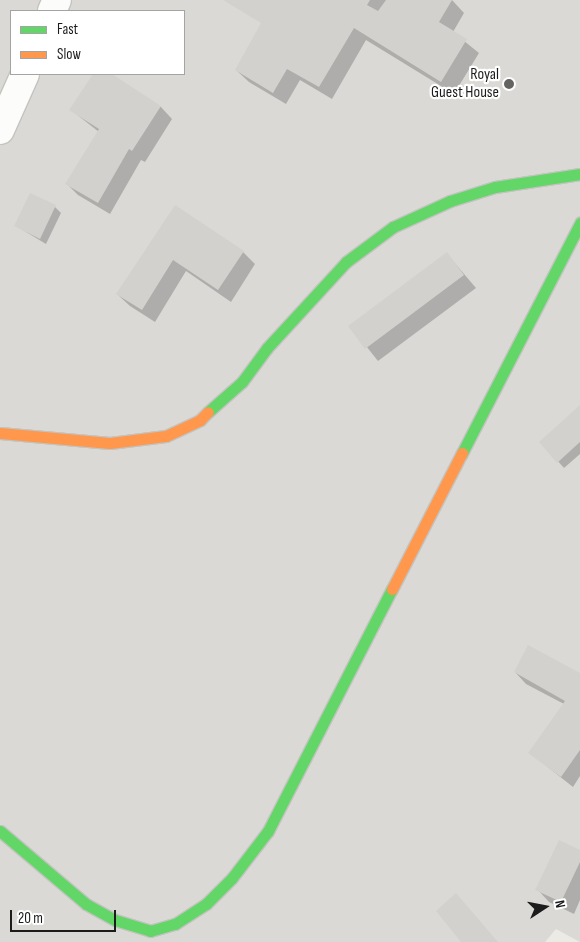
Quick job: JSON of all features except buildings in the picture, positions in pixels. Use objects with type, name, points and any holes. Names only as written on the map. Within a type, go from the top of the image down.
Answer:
[{"type":"street","points":[[0,130],[25,75]]},
{"type":"street","points":[[0,432],[110,443],[166,436],[200,420],[242,382],[267,348],[346,262],[393,227],[450,201],[495,187],[580,174]]},
{"type":"street","points":[[0,831],[86,904],[115,920],[150,931],[173,933],[226,884],[268,831],[580,223]]},
{"type":"shaded area","points":[[0,0],[580,0],[580,942],[556,929],[545,942],[0,942]]},
{"type":"traffic: fast","points":[[208,412],[242,382],[267,348],[346,262],[393,227],[450,201],[495,187],[580,174]]},
{"type":"traffic: fast","points":[[462,453],[580,223]]},
{"type":"traffic: fast","points":[[0,831],[86,904],[115,920],[150,931],[175,924],[206,904],[232,878],[268,831],[392,589]]},
{"type":"traffic: slow","points":[[0,433],[110,443],[166,436],[200,420],[208,412]]},
{"type":"traffic: slow","points":[[392,589],[462,453]]},
{"type":"place","name":"Royal Guest House","points":[[509,84]]}]
